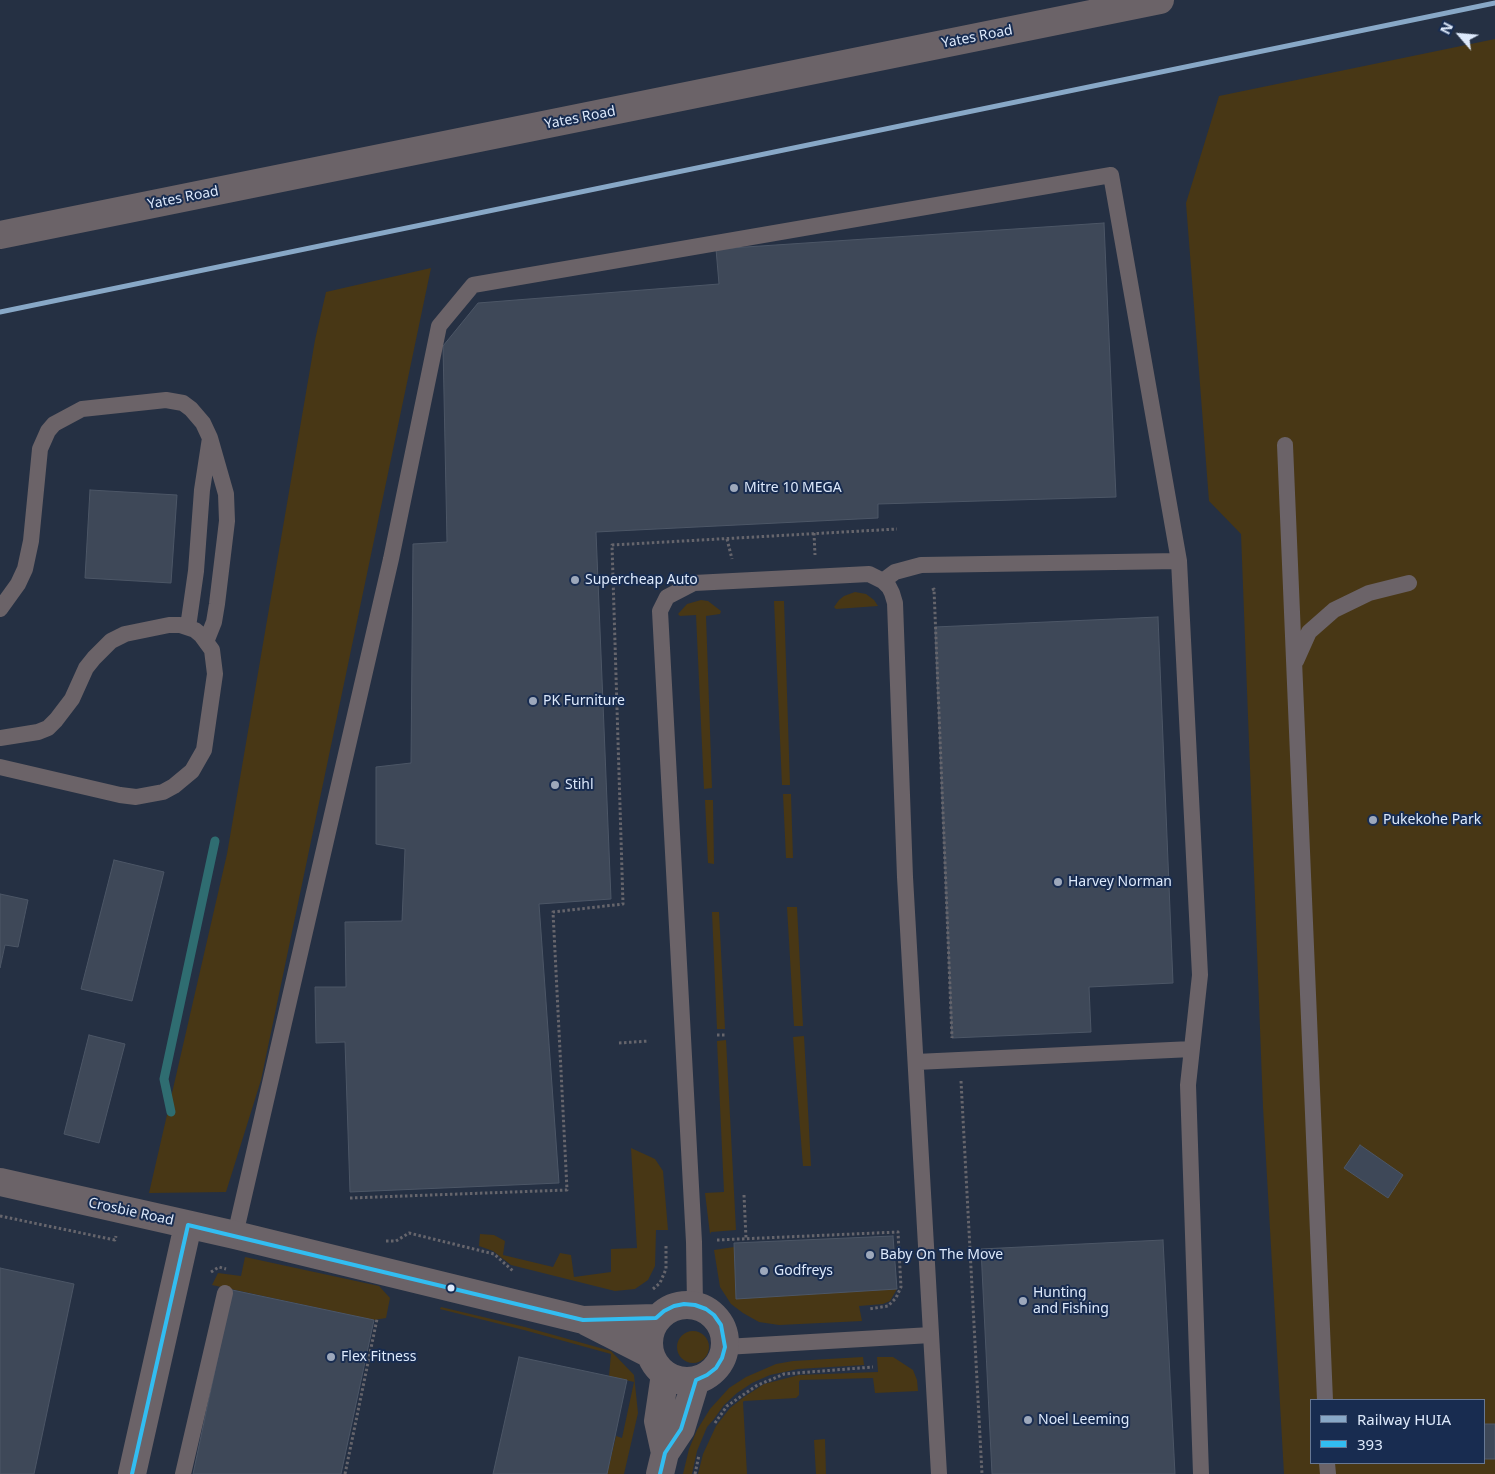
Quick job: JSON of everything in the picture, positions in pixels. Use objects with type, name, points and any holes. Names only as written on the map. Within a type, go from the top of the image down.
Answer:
[{"type":"street","name":"Yates Road","points":[[0,235],[1160,0]]},
{"type":"street","name":"Crosbie Road","points":[[0,1182],[235,1235],[583,1320],[656,1318]]},
{"type":"street","points":[[132,1474],[188,1224]]},
{"type":"street","points":[[657,1364],[674,1380],[696,1380],[707,1375],[716,1368],[722,1358],[725,1347],[721,1325],[706,1309],[695,1305],[684,1304],[674,1306],[656,1318],[648,1341],[657,1364],[658,1421],[662,1464]]},
{"type":"street","name":"Crosbie Road","points":[[583,1320],[657,1364]]},
{"type":"street","points":[[662,1464],[681,1429],[696,1380]]},
{"type":"lane","points":[[235,1235],[389,569],[440,326],[473,285],[1111,175],[1179,561],[1200,975],[1188,1085],[1202,1474]]},
{"type":"lane","points":[[0,609],[18,584],[25,569],[31,540],[40,450],[54,424],[82,409],[166,400],[183,403],[203,423],[210,438],[226,494],[227,520],[217,604],[214,622],[206,642]]},
{"type":"lane","points":[[188,627],[196,571],[202,490],[210,438]]},
{"type":"lane","points":[[1285,445],[1325,1399]]},
{"type":"lane","points":[[883,581],[895,572],[921,565],[1179,561]]},
{"type":"lane","points":[[695,1305],[694,1242],[659,623],[660,611],[667,597],[694,583],[870,574],[883,581],[892,592],[895,603],[905,877],[939,1474]]},
{"type":"lane","points":[[1294,664],[1309,632],[1334,610],[1369,593],[1409,583]]},
{"type":"lane","points":[[0,738],[38,732],[48,728],[72,698],[86,668],[102,648],[125,634],[169,625],[188,627],[201,635],[212,650],[216,674],[204,750],[192,771],[174,786],[163,792],[136,797],[0,767]]},
{"type":"lane","points":[[916,1062],[1192,1049]]},
{"type":"lane","points":[[183,1474],[225,1293]]},
{"type":"lane","points":[[725,1347],[931,1335]]},
{"type":"path","points":[[350,1198],[567,1190],[552,912],[622,904],[612,545],[897,529]]},
{"type":"path","points":[[925,590],[934,589],[952,1038]]},
{"type":"path","points":[[717,1035],[726,1035]]},
{"type":"path","points":[[619,1043],[648,1041]]},
{"type":"path","points":[[961,1078],[982,1474]]},
{"type":"path","points":[[744,1195],[746,1238]]},
{"type":"path","points":[[715,1240],[898,1232],[901,1287],[896,1298],[888,1306],[869,1309]]},
{"type":"path","points":[[345,1474],[377,1319]]},
{"type":"path","points":[[712,1426],[727,1406],[756,1386],[784,1374],[873,1366]]},
{"type":"path","points":[[695,1474],[701,1451]]},
{"type":"shaded area","name":"Pukekohe Park","points":[[1495,39],[1495,1474],[1284,1474],[1263,1107],[1241,534],[1209,501],[1186,203],[1219,96]]},
{"type":"shaded area","points":[[431,268],[261,1080],[226,1192],[149,1193],[227,854],[315,340],[326,292]]},
{"type":"shaded area","points":[[855,592],[866,594],[878,606],[836,609],[834,607],[844,596]]},
{"type":"shaded area","points":[[701,600],[708,601],[721,611],[720,614],[706,616],[712,788],[704,789],[696,615],[680,616],[678,614],[687,604]]},
{"type":"shaded area","points":[[774,601],[784,601],[790,785],[782,785]]},
{"type":"shaded area","points":[[783,794],[791,794],[793,858],[786,858]]},
{"type":"shaded area","points":[[705,800],[713,800],[714,864],[708,863]]},
{"type":"shaded area","points":[[787,907],[797,907],[803,1026],[794,1026]]},
{"type":"shaded area","points":[[712,912],[719,912],[725,1029],[717,1029]]},
{"type":"shaded area","points":[[804,1036],[811,1166],[803,1166],[793,1037]]},
{"type":"shaded area","points":[[726,1040],[736,1230],[711,1232],[710,1234],[705,1193],[724,1192],[717,1041]]},
{"type":"shaded area","points":[[631,1148],[655,1159],[663,1171],[668,1230],[656,1230],[655,1266],[648,1280],[635,1289],[615,1291],[511,1265],[493,1251],[479,1246],[480,1234],[494,1235],[505,1241],[503,1255],[553,1267],[560,1253],[571,1255],[574,1277],[611,1272],[611,1249],[637,1248]]},
{"type":"shaded area","points":[[734,1247],[736,1298],[897,1289],[890,1301],[883,1304],[859,1306],[862,1321],[779,1325],[759,1322],[731,1304],[720,1287],[714,1250]]},
{"type":"shaded area","points":[[245,1257],[379,1286],[390,1298],[386,1318],[374,1320],[212,1285],[218,1273],[241,1276]]},
{"type":"shaded area","points":[[441,1307],[525,1327],[611,1351],[634,1375],[638,1413],[624,1474],[607,1474],[616,1436],[622,1438],[634,1382],[609,1376],[611,1354],[440,1309]]},
{"type":"shaded area","points":[[693,1331],[704,1336],[709,1347],[704,1358],[693,1363],[682,1358],[677,1347],[682,1336]]},
{"type":"shaded area","points":[[863,1357],[864,1365],[798,1369],[770,1375],[752,1383],[724,1405],[707,1427],[697,1451],[692,1474],[683,1474],[689,1449],[697,1430],[710,1409],[729,1388],[746,1377],[776,1364],[793,1361]]},
{"type":"shaded area","points":[[877,1357],[893,1357],[913,1370],[917,1380],[918,1391],[875,1393],[873,1378],[800,1380],[799,1395],[796,1398],[744,1401],[747,1474],[698,1474],[703,1454],[716,1426],[730,1408],[744,1397],[764,1384],[799,1375],[878,1372]]},
{"type":"shaded area","points":[[825,1439],[826,1474],[816,1474],[814,1440]]},
{"type":"building","points":[[1104,223],[1116,497],[878,504],[878,518],[596,532],[611,899],[539,904],[559,1183],[350,1192],[345,1042],[316,1043],[315,987],[346,987],[345,922],[402,921],[405,849],[376,844],[376,767],[411,763],[413,544],[447,542],[443,346],[478,303],[719,284],[716,249]]},
{"type":"building","points":[[90,490],[177,495],[171,583],[85,578]]},
{"type":"building","name":"Harvey Norman","points":[[1158,617],[1173,983],[1089,987],[1091,1032],[952,1038],[935,627]]},
{"type":"building","points":[[114,860],[164,872],[132,1001],[81,989]]},
{"type":"building","points":[[0,894],[28,900],[18,947],[5,945],[0,968]]},
{"type":"building","points":[[89,1035],[125,1044],[99,1143],[64,1134]]},
{"type":"building","points":[[1360,1145],[1403,1175],[1388,1198],[1344,1168]]},
{"type":"building","points":[[893,1236],[897,1289],[736,1299],[734,1243]]},
{"type":"building","points":[[1163,1240],[1175,1474],[992,1474],[981,1249]]},
{"type":"building","points":[[0,1268],[74,1284],[34,1474],[0,1474]]},
{"type":"building","points":[[232,1290],[374,1320],[341,1474],[193,1474]]},
{"type":"building","points":[[519,1357],[627,1380],[607,1474],[493,1474]]},
{"type":"building","points":[[1485,1424],[1495,1424],[1495,1459],[1485,1459]]},
{"type":"waterway","points":[[171,1112],[164,1079],[215,841]]},
{"type":"rail line","name":"HUIA","points":[[0,312],[1495,3]]},
{"type":"transit line","name":"393","points":[[132,1474],[188,1225],[583,1320],[656,1318],[664,1311],[684,1304],[706,1309],[714,1315],[721,1325],[725,1347],[722,1358],[716,1368],[696,1380],[681,1429],[665,1453],[660,1474]]},
{"type":"place","name":"Mitre 10 MEGA","points":[[734,488]]},
{"type":"place","name":"Supercheap Auto","points":[[575,580]]},
{"type":"place","name":"PK Furniture","points":[[533,701]]},
{"type":"place","name":"Stihl","points":[[555,785]]},
{"type":"place","name":"Pukekohe Park","points":[[1373,820]]},
{"type":"place","name":"Harvey Norman","points":[[1058,882]]},
{"type":"place","name":"Baby On The Move","points":[[870,1255]]},
{"type":"place","name":"Godfreys","points":[[764,1271]]},
{"type":"place","name":"Hunting and Fishing","points":[[1023,1301]]},
{"type":"place","name":"Flex Fitness","points":[[331,1357]]},
{"type":"place","name":"Noel Leeming","points":[[1028,1420]]}]
